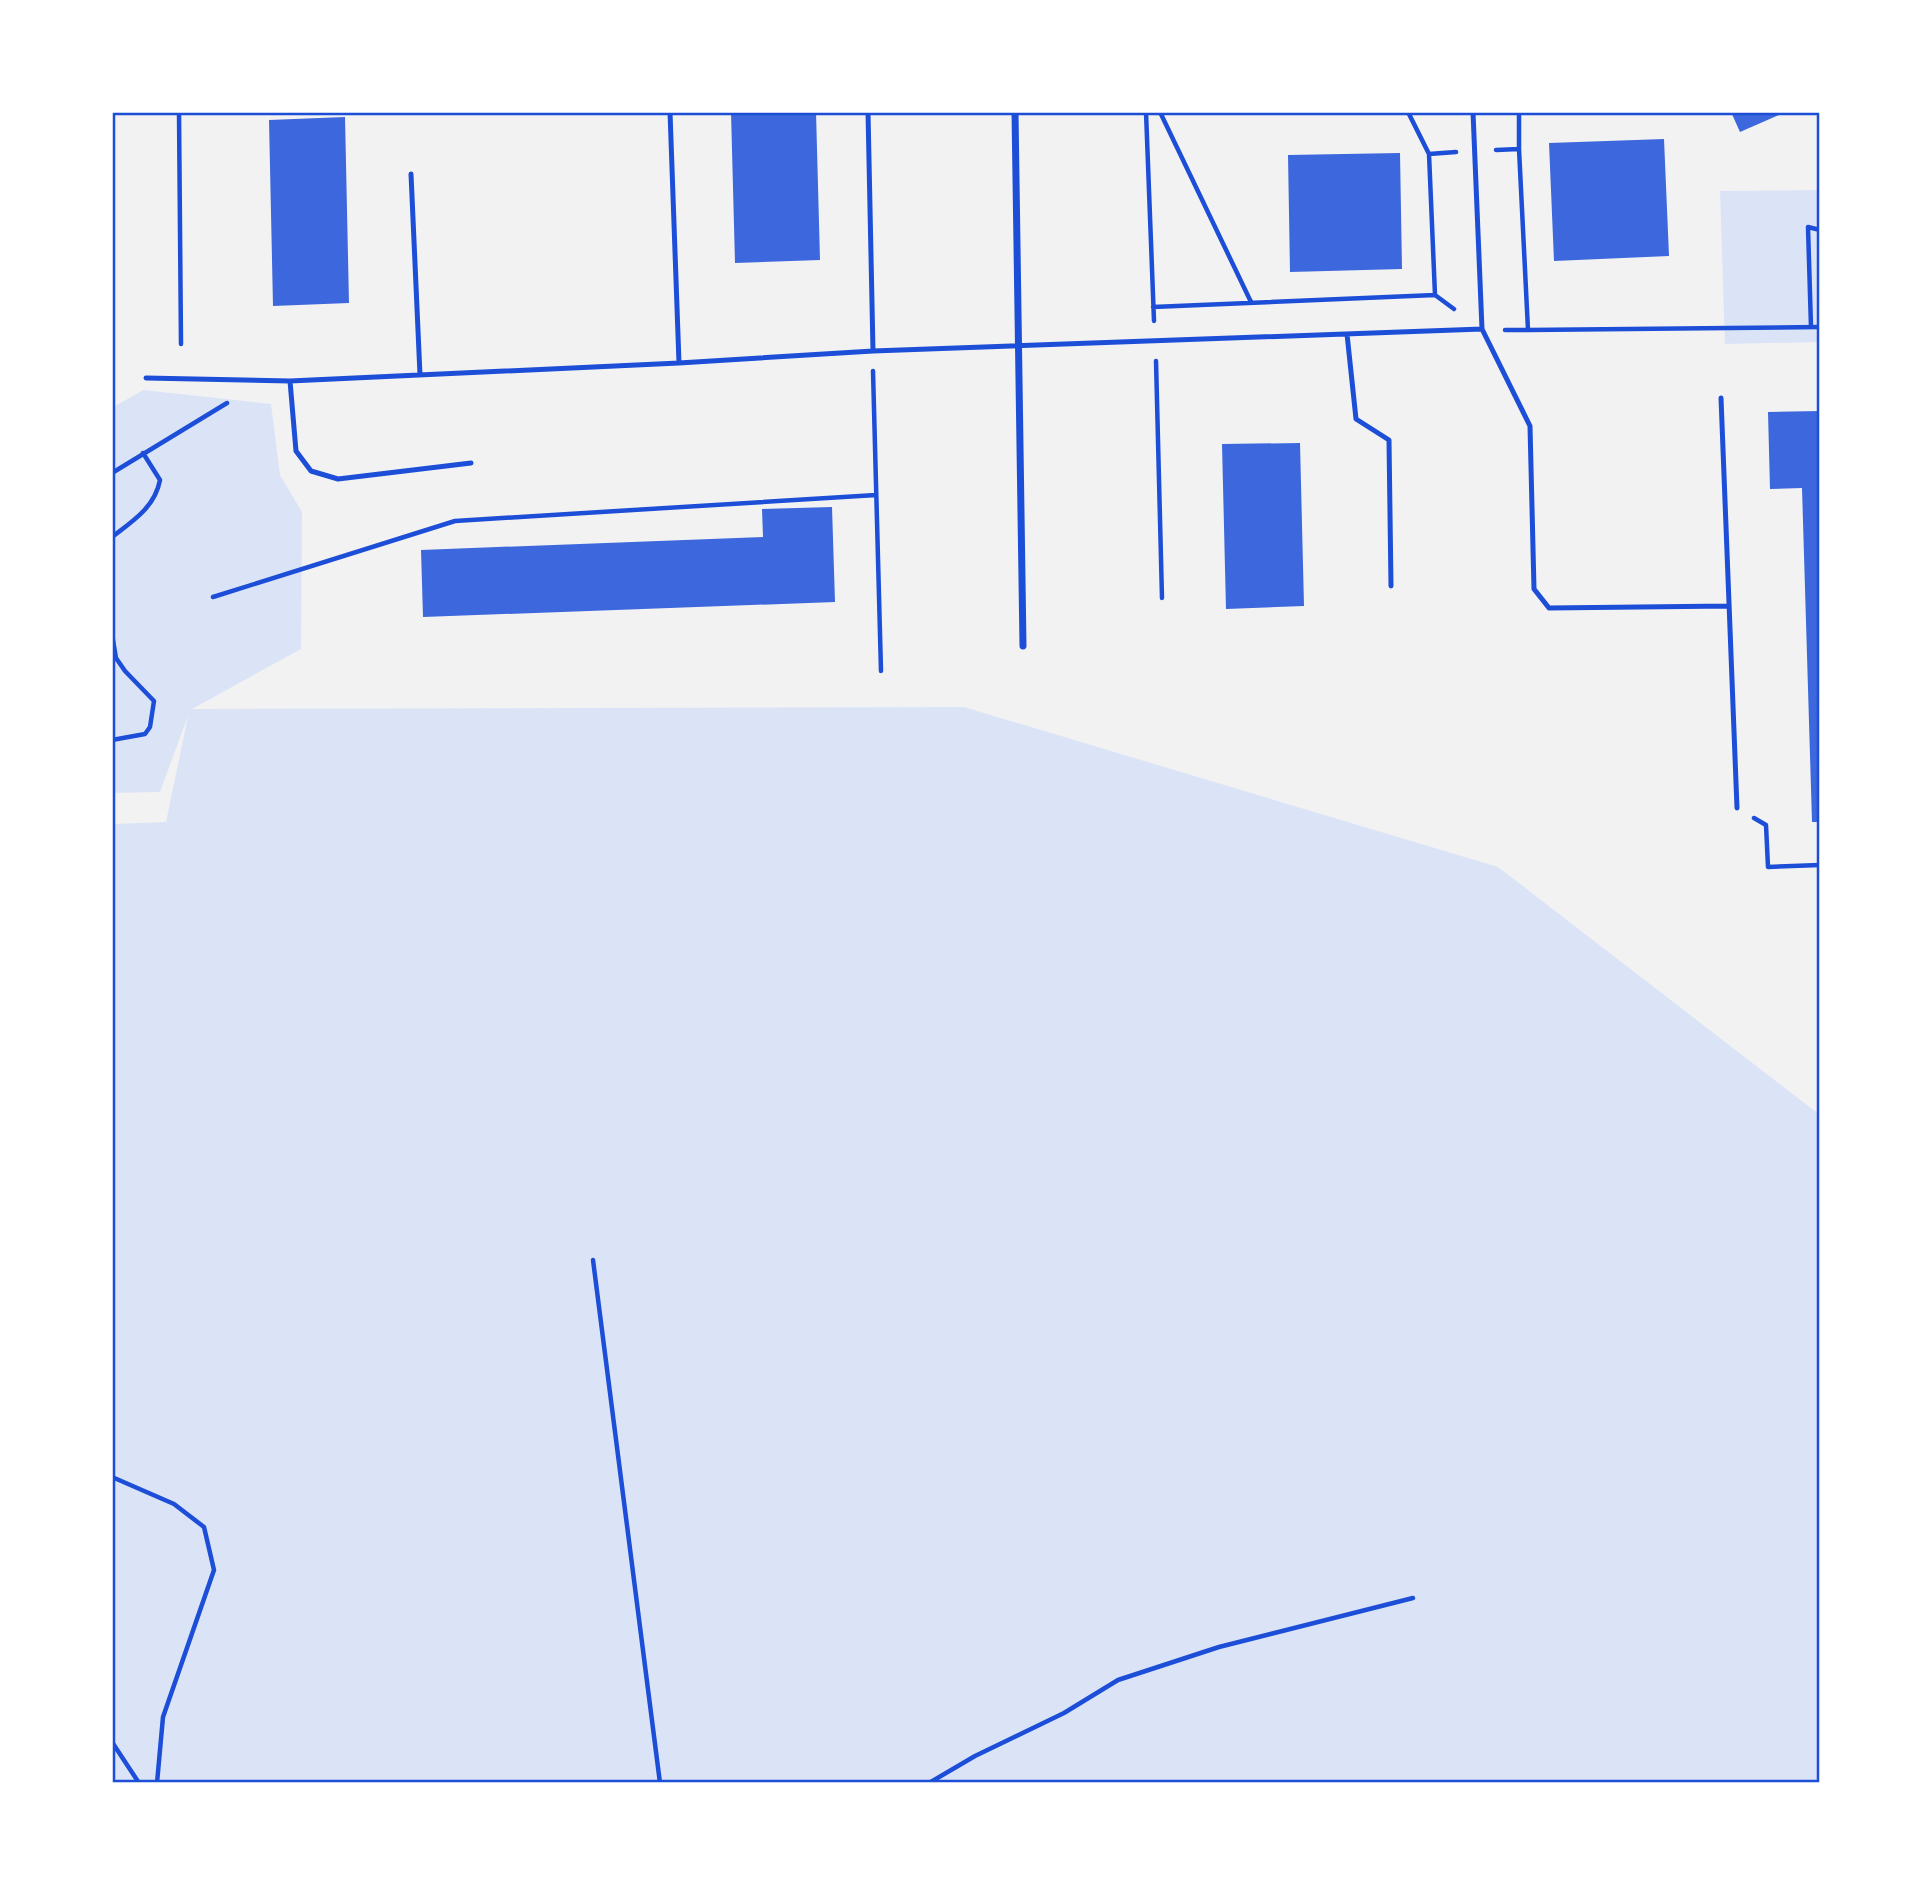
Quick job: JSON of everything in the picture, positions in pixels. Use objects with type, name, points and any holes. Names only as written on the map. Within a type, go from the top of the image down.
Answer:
[{"type":"street","points":[[1014,112],[1023,646]]},
{"type":"lane","points":[[670,112],[679,363]]},
{"type":"lane","points":[[867,112],[873,351]]},
{"type":"lane","points":[[1473,112],[1482,330],[1530,426],[1534,589],[1549,608],[1729,606]]},
{"type":"lane","points":[[411,174],[420,374]]},
{"type":"lane","points":[[146,378],[290,381],[873,351],[1482,330]]},
{"type":"lane","points":[[1347,334],[1356,419],[1389,440],[1391,586]]},
{"type":"lane","points":[[290,381],[296,451],[311,471],[338,479],[471,463]]},
{"type":"lane","points":[[1721,398],[1737,808]]},
{"type":"path","points":[[179,112],[181,344]]},
{"type":"path","points":[[1160,112],[1251,302]]},
{"type":"path","points":[[1408,112],[1429,153],[1435,295]]},
{"type":"path","points":[[1519,112],[1528,330]]},
{"type":"path","points":[[1811,327],[1808,227],[1820,230]]},
{"type":"path","points":[[1153,307],[1435,295],[1482,330],[1820,327]]},
{"type":"path","points":[[873,351],[881,671]]},
{"type":"path","points":[[112,473],[263,381]]},
{"type":"path","points":[[112,537],[127,528],[157,492],[160,480],[143,453]]},
{"type":"path","points":[[213,597],[455,521],[876,495]]},
{"type":"path","points":[[112,634],[116,658],[154,701],[150,727],[145,734],[112,740]]},
{"type":"path","points":[[1737,808],[1766,825],[1768,866],[1820,865]]},
{"type":"path","points":[[593,1260],[660,1783]]},
{"type":"path","points":[[112,1476],[174,1504],[205,1527],[214,1570],[163,1717],[157,1783]]},
{"type":"path","points":[[929,1783],[975,1756],[1064,1713],[1118,1681],[1219,1647],[1413,1598]]},
{"type":"path","points":[[112,1742],[139,1783]]},
{"type":"shaded area","points":[[1820,190],[1820,342],[1725,344],[1720,191]]},
{"type":"shaded area","points":[[143,390],[271,404],[280,475],[302,512],[301,649],[192,709],[964,707],[1498,867],[1820,1115],[1820,1783],[112,1783],[112,824],[166,822],[188,716],[160,792],[112,793],[112,408]]},
{"type":"building","points":[[731,112],[816,112],[820,260],[735,263]]},
{"type":"building","points":[[1731,112],[1786,112],[1740,132]]},
{"type":"building","points":[[345,117],[349,303],[273,306],[269,120]]},
{"type":"building","points":[[1664,139],[1669,256],[1554,261],[1549,143]]},
{"type":"building","points":[[1400,153],[1402,269],[1290,272],[1288,155]]},
{"type":"building","points":[[1820,411],[1820,822],[1812,822],[1802,488],[1770,489],[1768,412]]},
{"type":"building","points":[[1300,443],[1304,606],[1226,609],[1222,444]]},
{"type":"building","points":[[832,507],[835,602],[423,617],[421,550],[763,537],[762,509]]}]
